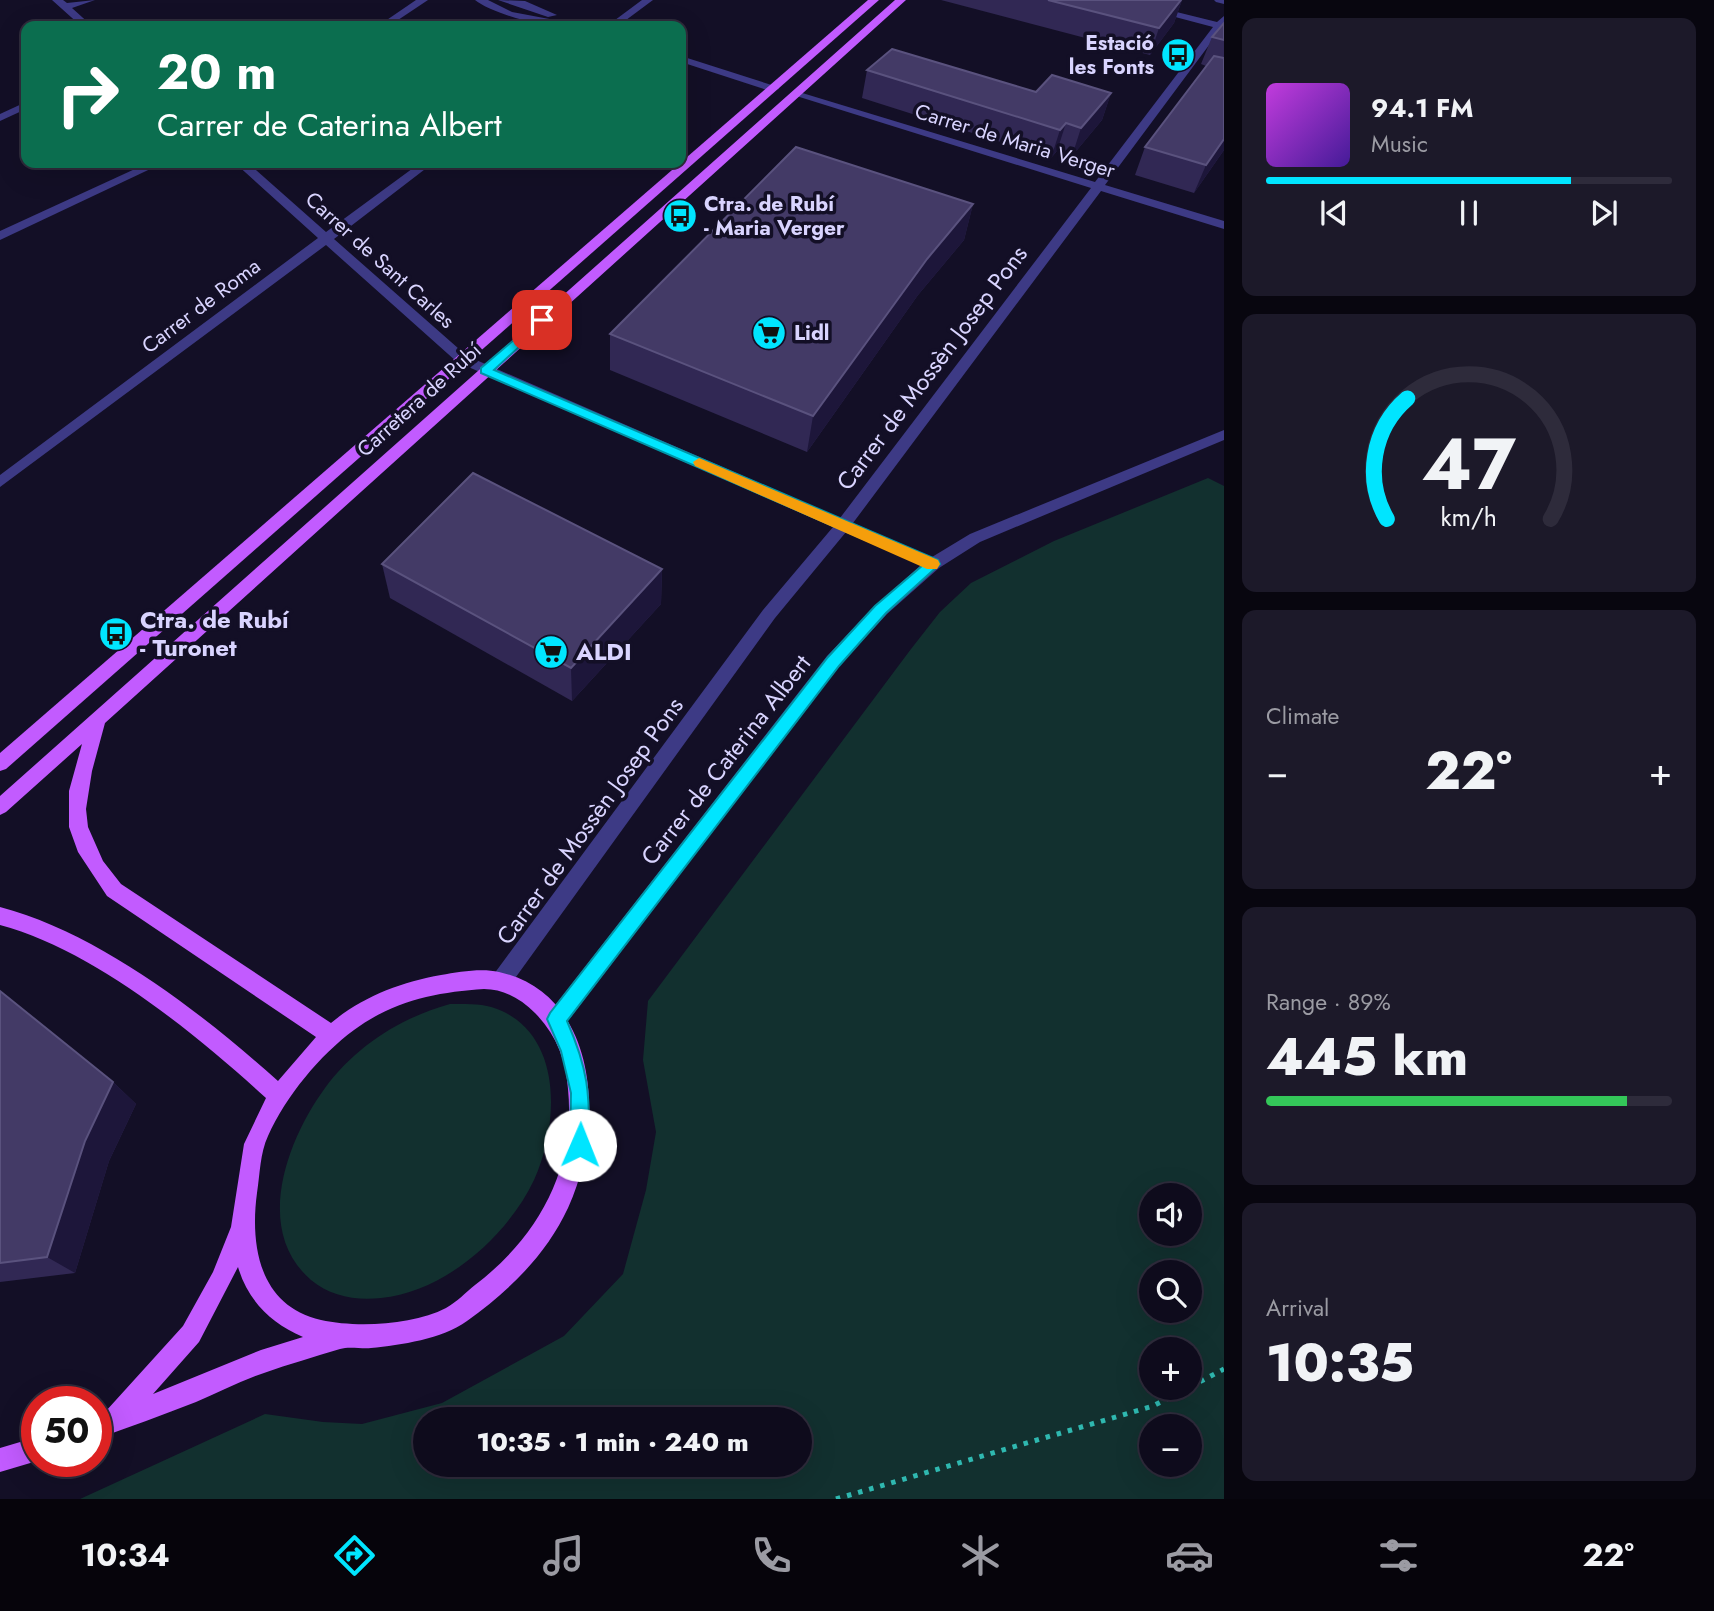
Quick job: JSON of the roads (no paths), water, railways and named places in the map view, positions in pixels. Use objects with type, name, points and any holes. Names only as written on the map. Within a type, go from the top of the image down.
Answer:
[{"type":"main road","name":"Carretera de Rubí","points":[[686,165],[874,0]]},
{"type":"main road","name":"Carretera de Rubí","points":[[0,807],[901,0]]},
{"type":"main road","name":"Carretera de Rubí","points":[[0,764],[683,168]]},
{"type":"main road","points":[[97,722],[77,796],[75,818],[83,847],[97,870],[114,890],[331,1035]]},
{"type":"main road","points":[[0,915],[34,923],[69,939],[225,1047],[279,1096]]},
{"type":"main road","points":[[112,1420],[196,1390],[261,1362],[339,1338],[380,1336],[450,1318],[507,1277],[541,1237],[562,1197],[580,1145],[580,1093],[570,1051],[557,1019],[533,997],[501,981],[434,984],[388,1000],[360,1014],[331,1035],[279,1096],[259,1132],[248,1166],[242,1228],[249,1269],[265,1297],[284,1316],[305,1329],[339,1338]]},
{"type":"main road","points":[[112,1416],[191,1334],[221,1280],[242,1228]]},
{"type":"main road","points":[[0,1460],[21,1454]]},
{"type":"street","points":[[61,3],[90,0]]},
{"type":"street","points":[[391,21],[423,0]]},
{"type":"street","points":[[480,0],[510,15],[548,21]]},
{"type":"street","points":[[503,0],[522,3],[565,21]]},
{"type":"street","points":[[619,21],[648,0]]},
{"type":"street","points":[[1116,0],[1222,24]]},
{"type":"street","points":[[1219,0],[1224,1]]},
{"type":"street","points":[[61,3],[81,21]]},
{"type":"street","name":"Carrer de Mossèn Josep Pons","points":[[501,981],[769,614],[843,524],[1222,24]]},
{"type":"street","points":[[686,61],[774,89]]},
{"type":"street","name":"Carrer de Maria Verger","points":[[795,94],[1224,225]]},
{"type":"street","points":[[0,118],[21,108]]},
{"type":"street","points":[[0,236],[146,168]]},
{"type":"street","name":"Carrer de Sant Carles","points":[[247,168],[462,359],[933,564]]},
{"type":"street","name":"Carrer de Roma","points":[[0,482],[420,168]]},
{"type":"street","name":"Carrer de Caterina Albert","points":[[557,1019],[833,662],[881,610],[933,564],[975,538],[1224,435]]},
{"type":"place","name":"Estació les Fonts","points":[[1178,55]]},
{"type":"place","name":"Ctra. de Rubí - Maria Verger","points":[[680,216]]},
{"type":"place","name":"Lidl","points":[[769,333]]},
{"type":"place","name":"Ctra. de Rubí - Turonet","points":[[116,634]]},
{"type":"place","name":"ALDI","points":[[551,652]]}]
